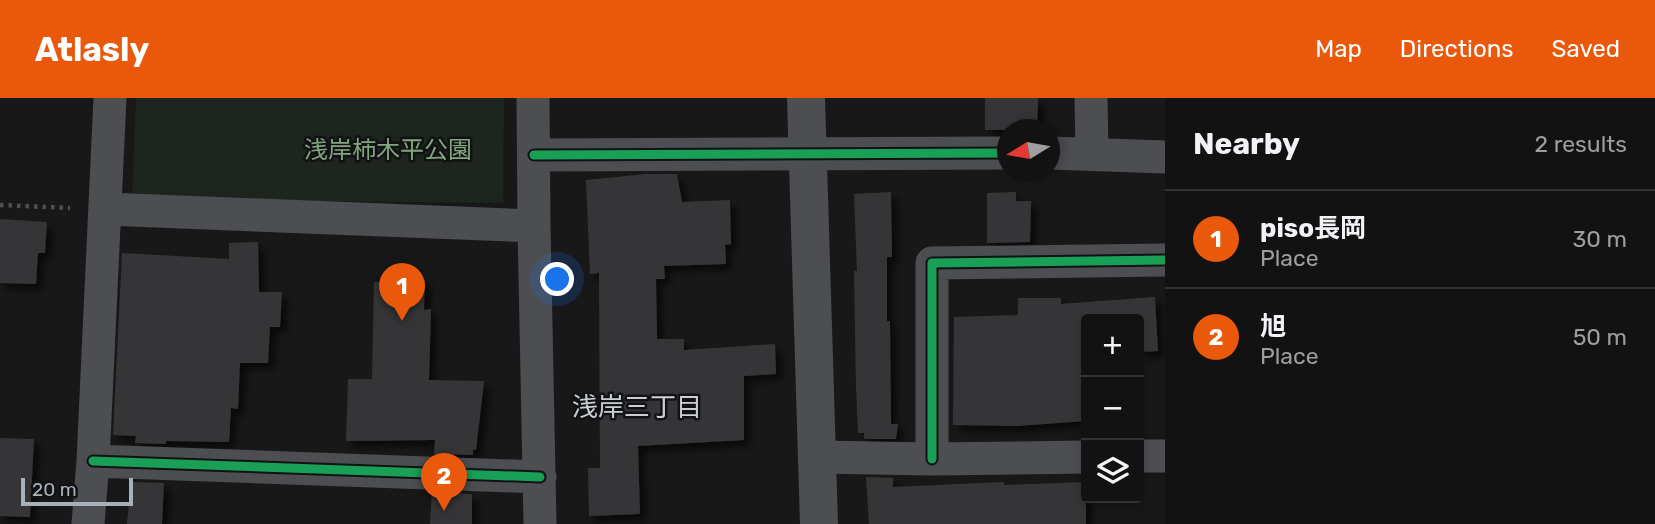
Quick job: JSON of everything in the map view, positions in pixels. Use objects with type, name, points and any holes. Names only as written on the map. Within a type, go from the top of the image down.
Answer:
[{"type":"street","points":[[88,524],[110,98]]},
{"type":"street","points":[[533,98],[540,524]]},
{"type":"street","points":[[806,98],[819,524]]},
{"type":"street","points":[[1091,98],[1092,152]]},
{"type":"street","points":[[1060,152],[1165,157]]},
{"type":"street","points":[[534,155],[997,153]]},
{"type":"street","points":[[106,209],[534,226]]},
{"type":"street","points":[[932,459],[932,262],[1165,260]]},
{"type":"street","points":[[1144,456],[1165,456]]},
{"type":"street","points":[[818,457],[1081,457]]},
{"type":"street","points":[[93,461],[540,477]]},
{"type":"path","points":[[0,205],[106,209]]},
{"type":"green space","name":"浅岸柿木平公園","points":[[136,98],[504,98],[503,203],[132,199]]},
{"type":"building","points":[[985,98],[1038,98],[1037,119],[997,119],[997,130],[985,130]]},
{"type":"building","points":[[677,174],[682,202],[730,200],[731,244],[725,245],[726,264],[664,266],[665,279],[656,279],[657,339],[684,339],[684,350],[775,344],[776,374],[744,376],[744,440],[638,446],[640,514],[589,516],[588,468],[600,468],[599,273],[590,274],[586,180]]},
{"type":"building","points":[[891,192],[892,257],[887,257],[887,321],[890,321],[891,424],[898,424],[896,439],[864,439],[864,433],[858,433],[856,385],[854,271],[857,271],[854,194]]},
{"type":"building","points":[[1016,192],[1016,201],[1031,201],[1030,242],[987,243],[987,193]]},
{"type":"building","points":[[0,219],[47,222],[45,253],[38,253],[36,284],[0,283]]},
{"type":"building","points":[[258,242],[259,292],[282,292],[280,327],[270,327],[268,363],[240,363],[238,409],[231,408],[229,442],[135,443],[136,436],[113,435],[122,253],[229,259],[229,243]]},
{"type":"building","points":[[425,279],[424,310],[431,309],[429,380],[484,381],[476,450],[473,450],[473,455],[434,454],[435,440],[346,441],[348,379],[372,379],[374,282]]},
{"type":"building","points":[[1155,297],[1158,351],[1144,352],[1144,314],[1081,314],[1081,421],[1017,426],[953,425],[954,317],[1018,315],[1018,298],[1061,298],[1061,304]]},
{"type":"building","points":[[0,438],[34,439],[30,517],[0,516]]},
{"type":"building","points":[[866,477],[893,478],[893,487],[1004,482],[1004,485],[1081,482],[1081,503],[1086,503],[1086,524],[869,524]]},
{"type":"building","points":[[131,482],[164,483],[162,524],[127,524]]},
{"type":"building","points":[[432,492],[472,494],[472,524],[430,524]]},
{"type":"cycle path","points":[[534,155],[997,153]]},
{"type":"cycle path","points":[[932,459],[932,263],[1165,260]]},
{"type":"cycle path","points":[[93,461],[540,477]]},
{"type":"place","name":"piso長岡","points":[[402,321]]},
{"type":"place","name":"旭","points":[[444,511]]},
{"type":"district","name":"浅岸三丁目","points":[[637,407]]}]
